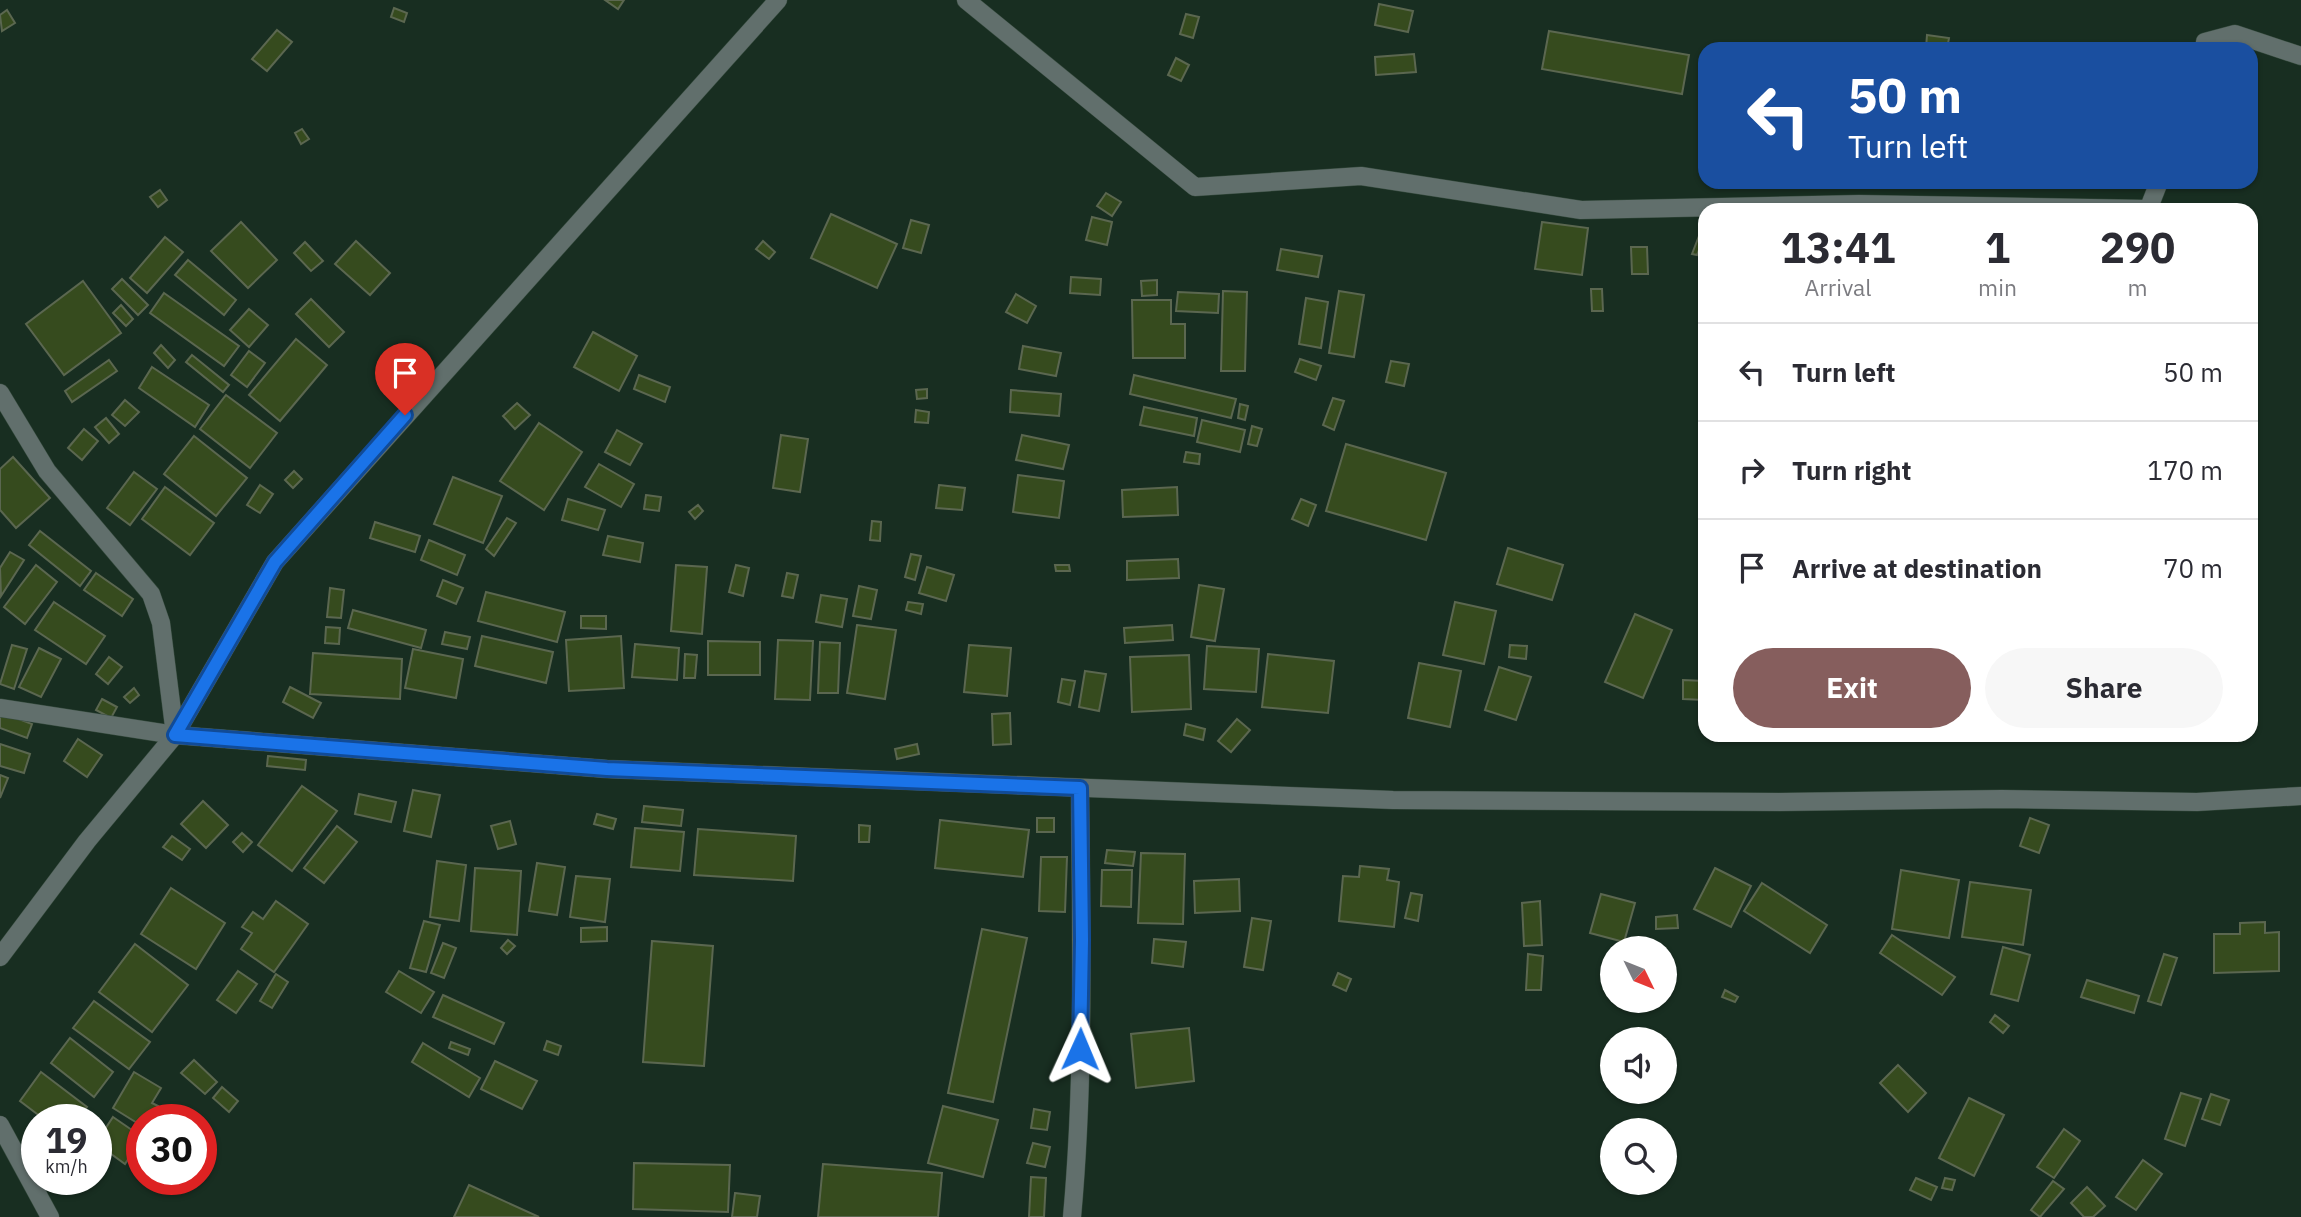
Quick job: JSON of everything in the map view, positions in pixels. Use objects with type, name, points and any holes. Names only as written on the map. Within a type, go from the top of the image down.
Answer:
[{"type":"street","points":[[0,957],[87,841],[175,735],[275,562],[778,0]]},
{"type":"street","points":[[966,0],[1195,187],[1361,176],[1581,210],[1698,207]]},
{"type":"street","points":[[2205,42],[2235,34],[2301,56]]},
{"type":"street","points":[[0,393],[47,471],[151,594],[161,623],[175,735]]},
{"type":"street","points":[[0,708],[175,735],[607,769],[1080,788],[1407,800],[1780,802],[2002,799],[2197,802],[2301,796]]},
{"type":"street","points":[[1072,1217],[1078,1157],[1082,940],[1080,788]]},
{"type":"street","points":[[0,1125],[50,1217]]},
{"type":"building","points":[[605,0],[624,0],[618,9]]},
{"type":"building","points":[[1379,4],[1413,11],[1408,32],[1375,25]]},
{"type":"building","points":[[394,8],[407,13],[404,22],[391,17]]},
{"type":"building","points":[[7,10],[15,23],[2,31],[0,15]]},
{"type":"building","points":[[1186,14],[1199,17],[1193,38],[1180,34]]},
{"type":"building","points":[[277,30],[292,42],[267,71],[252,59]]},
{"type":"building","points":[[1549,31],[1689,55],[1682,94],[1542,69]]},
{"type":"building","points":[[1927,35],[1949,38],[1948,42],[1926,42]]},
{"type":"building","points":[[1414,54],[1416,72],[1376,75],[1375,57]]},
{"type":"building","points":[[1176,58],[1189,65],[1181,81],[1168,75]]},
{"type":"building","points":[[302,129],[309,139],[301,144],[295,133]]},
{"type":"building","points":[[160,190],[167,200],[158,207],[150,197]]},
{"type":"building","points":[[1106,193],[1121,202],[1112,216],[1097,206]]},
{"type":"building","points":[[831,214],[897,244],[877,288],[811,258]]},
{"type":"building","points":[[1092,217],[1112,222],[1107,245],[1086,240]]},
{"type":"building","points":[[911,220],[929,225],[921,253],[903,248]]},
{"type":"building","points":[[241,222],[277,260],[248,288],[211,251]]},
{"type":"building","points":[[1542,222],[1588,228],[1582,275],[1535,269]]},
{"type":"building","points":[[165,237],[183,252],[147,293],[130,278]]},
{"type":"building","points":[[1698,239],[1698,253],[1697,255],[1692,254]]},
{"type":"building","points":[[356,241],[390,273],[370,295],[335,264]]},
{"type":"building","points":[[763,241],[775,252],[769,259],[756,249]]},
{"type":"building","points":[[305,242],[323,261],[311,271],[294,253]]},
{"type":"building","points":[[1631,247],[1647,247],[1648,274],[1632,274]]},
{"type":"building","points":[[1281,249],[1322,256],[1318,277],[1277,270]]},
{"type":"building","points":[[188,260],[236,300],[224,315],[175,275]]},
{"type":"building","points":[[1071,277],[1101,279],[1100,295],[1070,293]]},
{"type":"building","points":[[122,279],[148,305],[138,315],[112,289]]},
{"type":"building","points":[[1157,280],[1157,295],[1142,296],[1141,281]]},
{"type":"building","points":[[83,281],[121,333],[64,375],[26,324]]},
{"type":"building","points":[[1591,289],[1602,289],[1603,311],[1592,311]]},
{"type":"building","points":[[1223,291],[1247,292],[1245,371],[1221,371]]},
{"type":"building","points":[[1339,291],[1364,295],[1354,357],[1329,353]]},
{"type":"building","points":[[1178,292],[1219,294],[1218,313],[1176,311]]},
{"type":"building","points":[[164,293],[239,346],[224,366],[150,313]]},
{"type":"building","points":[[1016,294],[1036,306],[1027,323],[1006,312]]},
{"type":"building","points":[[1306,298],[1328,302],[1321,348],[1299,344]]},
{"type":"building","points":[[311,299],[344,332],[329,347],[296,314]]},
{"type":"building","points":[[1132,300],[1171,300],[1171,324],[1185,324],[1185,358],[1133,358]]},
{"type":"building","points":[[121,305],[133,319],[126,326],[113,313]]},
{"type":"building","points":[[249,309],[268,325],[249,347],[230,330]]},
{"type":"building","points":[[593,332],[637,356],[619,391],[574,367]]},
{"type":"building","points":[[296,339],[327,365],[280,421],[249,395]]},
{"type":"building","points":[[161,345],[175,360],[168,368],[154,353]]},
{"type":"building","points":[[1023,346],[1061,353],[1056,376],[1019,369]]},
{"type":"building","points":[[249,351],[265,363],[247,387],[231,375]]},
{"type":"building","points":[[192,355],[229,385],[223,392],[186,362]]},
{"type":"building","points":[[1300,359],[1321,366],[1316,380],[1295,372]]},
{"type":"building","points":[[109,360],[117,371],[72,402],[65,391]]},
{"type":"building","points":[[1391,361],[1409,364],[1404,386],[1386,382]]},
{"type":"building","points":[[152,367],[209,405],[195,427],[139,388]]},
{"type":"building","points":[[639,375],[670,387],[665,402],[634,389]]},
{"type":"building","points":[[1134,375],[1236,399],[1231,418],[1130,394]]},
{"type":"building","points":[[927,389],[927,398],[917,399],[916,390]]},
{"type":"building","points":[[1011,390],[1061,394],[1059,416],[1010,412]]},
{"type":"building","points":[[226,395],[277,433],[250,468],[200,429]]},
{"type":"building","points":[[1333,398],[1344,401],[1334,430],[1323,425]]},
{"type":"building","points":[[125,400],[139,412],[125,426],[112,415]]},
{"type":"building","points":[[517,403],[530,415],[515,429],[503,416]]},
{"type":"building","points":[[1240,404],[1248,406],[1245,420],[1238,418]]},
{"type":"building","points":[[1144,407],[1197,418],[1194,436],[1140,425]]},
{"type":"building","points":[[916,410],[929,412],[928,423],[915,422]]},
{"type":"building","points":[[106,418],[119,434],[109,443],[95,427]]},
{"type":"building","points":[[1202,420],[1245,430],[1240,452],[1197,442]]},
{"type":"building","points":[[539,423],[582,452],[544,510],[500,481]]},
{"type":"building","points":[[1252,426],[1262,429],[1257,446],[1248,444]]},
{"type":"building","points":[[84,429],[98,441],[82,460],[68,448]]},
{"type":"building","points":[[617,430],[642,444],[630,465],[605,452]]},
{"type":"building","points":[[781,435],[808,439],[800,492],[773,488]]},
{"type":"building","points":[[1022,435],[1069,445],[1063,469],[1016,460]]},
{"type":"building","points":[[194,436],[247,478],[216,516],[164,474]]},
{"type":"building","points":[[1346,444],[1446,473],[1426,540],[1326,511]]},
{"type":"building","points":[[1186,452],[1200,454],[1199,464],[1184,462]]},
{"type":"building","points":[[13,457],[50,498],[16,528],[0,510],[0,469]]},
{"type":"building","points":[[599,464],[634,484],[621,507],[585,487]]},
{"type":"building","points":[[294,471],[302,479],[293,488],[285,480]]},
{"type":"building","points":[[134,472],[157,489],[130,525],[107,508]]},
{"type":"building","points":[[1018,475],[1064,481],[1059,518],[1013,512]]},
{"type":"building","points":[[453,477],[502,496],[483,543],[434,524]]},
{"type":"building","points":[[260,485],[273,494],[260,513],[247,505]]},
{"type":"building","points":[[939,485],[965,488],[962,510],[936,508]]},
{"type":"building","points":[[165,487],[214,523],[190,555],[142,519]]},
{"type":"building","points":[[1177,487],[1178,515],[1123,517],[1122,490]]},
{"type":"building","points":[[646,495],[661,497],[659,511],[644,509]]},
{"type":"building","points":[[568,499],[605,510],[598,530],[562,520]]},
{"type":"building","points":[[1301,499],[1316,505],[1308,526],[1292,519]]},
{"type":"building","points":[[698,505],[703,511],[695,519],[689,512]]},
{"type":"building","points":[[507,518],[516,523],[494,556],[486,549]]},
{"type":"building","points":[[872,521],[881,522],[880,541],[870,540]]},
{"type":"building","points":[[375,522],[420,536],[415,552],[370,538]]},
{"type":"building","points":[[40,531],[91,571],[80,586],[29,545]]},
{"type":"building","points":[[608,536],[643,543],[640,562],[603,555]]},
{"type":"building","points":[[429,540],[465,555],[457,575],[421,560]]},
{"type":"building","points":[[1508,548],[1563,565],[1552,600],[1497,584]]},
{"type":"building","points":[[10,552],[24,560],[1,596],[0,568]]},
{"type":"building","points":[[911,554],[921,556],[915,580],[905,577]]},
{"type":"building","points":[[1178,559],[1179,578],[1127,580],[1127,561]]},
{"type":"building","points":[[36,565],[57,582],[25,624],[4,607]]},
{"type":"building","points":[[676,565],[707,567],[702,634],[671,631]]},
{"type":"building","points":[[736,565],[749,568],[743,596],[729,592]]},
{"type":"building","points":[[1055,565],[1069,565],[1070,571],[1056,571]]},
{"type":"building","points":[[927,567],[954,575],[946,601],[919,593]]},
{"type":"building","points":[[96,573],[133,599],[122,616],[84,590]]},
{"type":"building","points":[[787,573],[798,575],[793,598],[782,596]]},
{"type":"building","points":[[443,580],[463,588],[456,604],[437,596]]},
{"type":"building","points":[[1199,585],[1224,589],[1215,641],[1191,637]]},
{"type":"building","points":[[859,586],[877,590],[871,619],[853,616]]},
{"type":"building","points":[[330,588],[344,590],[341,618],[327,617]]},
{"type":"building","points":[[486,592],[565,612],[557,642],[478,621]]},
{"type":"building","points":[[821,595],[847,599],[842,627],[816,622]]},
{"type":"building","points":[[54,602],[105,636],[86,664],[35,630]]},
{"type":"building","points":[[908,602],[923,604],[921,614],[906,610]]},
{"type":"building","points":[[1455,602],[1496,611],[1484,664],[1443,655]]},
{"type":"building","points":[[353,610],[426,630],[421,648],[348,628]]},
{"type":"building","points":[[1635,614],[1672,630],[1643,698],[1605,682]]},
{"type":"building","points":[[581,616],[606,616],[606,629],[581,628]]},
{"type":"building","points":[[857,625],[896,630],[885,699],[847,693]]},
{"type":"building","points":[[1172,625],[1173,640],[1125,643],[1124,628]]},
{"type":"building","points":[[326,627],[340,628],[339,644],[325,643]]},
{"type":"building","points":[[445,632],[470,637],[467,649],[442,644]]},
{"type":"building","points":[[482,636],[553,652],[546,683],[475,666]]},
{"type":"building","points":[[621,636],[624,688],[569,691],[566,640]]},
{"type":"building","points":[[778,640],[813,641],[810,700],[775,699]]},
{"type":"building","points":[[708,641],[760,642],[760,675],[708,675]]},
{"type":"building","points":[[820,642],[840,643],[838,693],[818,693]]},
{"type":"building","points":[[635,644],[679,648],[677,680],[632,677]]},
{"type":"building","points":[[12,645],[27,649],[14,689],[0,684]]},
{"type":"building","points":[[969,645],[1011,648],[1007,696],[964,692]]},
{"type":"building","points":[[1510,645],[1527,646],[1526,659],[1509,657]]},
{"type":"building","points":[[1207,646],[1259,649],[1256,692],[1204,689]]},
{"type":"building","points":[[39,648],[61,659],[41,697],[19,687]]},
{"type":"building","points":[[413,649],[463,659],[456,698],[405,688]]},
{"type":"building","points":[[313,653],[402,659],[400,699],[310,694]]},
{"type":"building","points":[[685,654],[697,655],[695,678],[684,678]]},
{"type":"building","points":[[1268,654],[1334,661],[1328,713],[1262,707]]},
{"type":"building","points":[[1189,655],[1191,709],[1132,712],[1130,657]]},
{"type":"building","points":[[109,657],[122,667],[108,684],[96,674]]},
{"type":"building","points":[[1419,663],[1461,671],[1450,727],[1408,718]]},
{"type":"building","points":[[1499,667],[1531,677],[1516,720],[1485,710]]},
{"type":"building","points":[[1085,671],[1106,674],[1099,711],[1079,707]]},
{"type":"building","points":[[1062,679],[1075,681],[1070,705],[1058,702]]},
{"type":"building","points":[[1683,680],[1698,681],[1698,700],[1683,699]]},
{"type":"building","points":[[290,687],[321,703],[313,718],[283,702]]},
{"type":"building","points":[[134,688],[139,695],[130,703],[124,697]]},
{"type":"building","points":[[102,699],[117,707],[111,718],[96,710]]},
{"type":"building","points":[[0,712],[32,724],[27,738],[0,728]]},
{"type":"building","points":[[1010,713],[1011,744],[993,745],[992,714]]},
{"type":"building","points":[[1237,719],[1250,730],[1231,752],[1218,741]]},
{"type":"building","points":[[1186,724],[1205,729],[1203,740],[1184,735]]},
{"type":"building","points":[[78,739],[102,755],[87,777],[64,761]]},
{"type":"building","points":[[0,744],[30,754],[24,773],[0,766]]},
{"type":"building","points":[[917,744],[919,754],[897,759],[895,749]]},
{"type":"building","points":[[268,756],[306,760],[305,770],[267,766]]},
{"type":"building","points":[[0,775],[8,778],[0,798]]},
{"type":"building","points":[[302,786],[337,811],[292,871],[258,845]]},
{"type":"building","points":[[413,790],[440,795],[431,837],[404,831]]},
{"type":"building","points":[[359,794],[396,802],[391,822],[355,814]]},
{"type":"building","points":[[203,801],[228,825],[206,848],[181,824]]},
{"type":"building","points":[[644,806],[683,810],[681,826],[642,822]]},
{"type":"building","points":[[597,814],[616,819],[613,829],[594,824]]},
{"type":"building","points":[[1037,818],[1054,818],[1054,832],[1037,832]]},
{"type":"building","points":[[2030,818],[2049,825],[2039,853],[2020,846]]},
{"type":"building","points":[[940,820],[1029,830],[1023,877],[935,868]]},
{"type":"building","points":[[510,821],[516,844],[498,849],[491,826]]},
{"type":"building","points":[[859,825],[870,826],[869,842],[859,842]]},
{"type":"building","points":[[337,826],[357,842],[324,883],[304,868]]},
{"type":"building","points":[[635,828],[684,832],[680,871],[631,867]]},
{"type":"building","points":[[698,829],[796,836],[793,881],[694,875]]},
{"type":"building","points":[[242,833],[252,842],[243,852],[233,842]]},
{"type":"building","points":[[172,836],[190,849],[182,860],[163,847]]},
{"type":"building","points":[[1107,850],[1135,852],[1133,866],[1105,863]]},
{"type":"building","points":[[1141,853],[1185,854],[1183,924],[1138,923]]},
{"type":"building","points":[[1041,857],[1067,857],[1065,912],[1039,911]]},
{"type":"building","points":[[437,861],[466,865],[459,921],[430,917]]},
{"type":"building","points":[[537,863],[565,867],[557,915],[529,911]]},
{"type":"building","points":[[1360,866],[1389,869],[1387,880],[1399,882],[1394,927],[1339,921],[1343,876],[1359,877]]},
{"type":"building","points":[[475,868],[521,871],[517,935],[471,931]]},
{"type":"building","points":[[1715,868],[1751,886],[1731,927],[1694,909]]},
{"type":"building","points":[[1102,870],[1132,870],[1131,907],[1101,906]]},
{"type":"building","points":[[1901,870],[1959,880],[1949,938],[1892,929]]},
{"type":"building","points":[[576,876],[610,879],[605,922],[570,917]]},
{"type":"building","points":[[1239,879],[1240,911],[1195,913],[1194,881]]},
{"type":"building","points":[[1970,882],[2031,890],[2023,945],[1962,937]]},
{"type":"building","points":[[1762,883],[1827,925],[1810,953],[1744,911]]},
{"type":"building","points":[[171,888],[225,923],[196,969],[141,934]]},
{"type":"building","points":[[1411,893],[1422,895],[1418,921],[1405,918]]},
{"type":"building","points":[[1601,894],[1635,903],[1626,936],[1590,933]]},
{"type":"building","points":[[276,901],[308,924],[274,972],[241,949],[252,933],[242,927],[253,912],[263,919]]},
{"type":"building","points":[[1540,901],[1542,945],[1524,946],[1522,903]]},
{"type":"building","points":[[1677,915],[1678,928],[1656,929],[1656,917]]},
{"type":"building","points":[[1252,918],[1271,921],[1263,970],[1244,967]]},
{"type":"building","points":[[424,921],[440,925],[426,972],[410,968]]},
{"type":"building","points":[[2265,922],[2265,933],[2279,932],[2279,971],[2214,973],[2214,934],[2240,934],[2240,923]]},
{"type":"building","points":[[607,927],[607,941],[581,942],[581,928]]},
{"type":"building","points":[[982,929],[1027,938],[993,1102],[948,1093]]},
{"type":"building","points":[[1892,935],[1955,977],[1942,995],[1880,953]]},
{"type":"building","points":[[1154,939],[1186,942],[1183,967],[1152,963]]},
{"type":"building","points":[[508,940],[515,946],[507,954],[501,948]]},
{"type":"building","points":[[652,941],[713,946],[704,1066],[643,1062]]},
{"type":"building","points":[[443,943],[456,948],[444,978],[431,973]]},
{"type":"building","points":[[135,944],[188,985],[152,1032],[99,992]]},
{"type":"building","points":[[2003,947],[2030,955],[2018,1001],[1991,994]]},
{"type":"building","points":[[1528,954],[1543,956],[1541,990],[1526,990]]},
{"type":"building","points":[[2164,954],[2177,958],[2161,1005],[2148,1001]]},
{"type":"building","points":[[238,971],[257,984],[236,1013],[217,1000]]},
{"type":"building","points":[[399,971],[434,992],[421,1013],[386,992]]},
{"type":"building","points":[[1338,973],[1351,979],[1346,991],[1333,985]]},
{"type":"building","points":[[276,974],[288,982],[272,1008],[260,1001]]},
{"type":"building","points":[[2087,980],[2139,996],[2134,1013],[2081,997]]},
{"type":"building","points":[[1725,990],[1738,997],[1735,1002],[1722,997]]},
{"type":"building","points":[[443,995],[504,1023],[494,1044],[433,1017]]},
{"type":"building","points":[[94,1001],[150,1042],[129,1069],[73,1028]]},
{"type":"building","points":[[1995,1015],[2009,1026],[2003,1033],[1990,1022]]},
{"type":"building","points":[[1189,1028],[1194,1081],[1136,1088],[1131,1034]]},
{"type":"building","points":[[70,1038],[113,1072],[94,1097],[51,1063]]},
{"type":"building","points":[[547,1041],[561,1046],[558,1055],[544,1050]]},
{"type":"building","points":[[451,1042],[470,1049],[468,1055],[449,1048]]},
{"type":"building","points":[[423,1043],[480,1078],[469,1097],[412,1062]]},
{"type":"building","points":[[194,1060],[217,1082],[205,1094],[181,1073]]},
{"type":"building","points":[[495,1061],[537,1081],[522,1109],[481,1089]]},
{"type":"building","points":[[1898,1065],[1926,1093],[1908,1112],[1880,1083]]},
{"type":"building","points":[[41,1072],[83,1104],[24,1104],[20,1101]]},
{"type":"building","points":[[134,1072],[161,1088],[152,1103],[154,1104],[126,1104],[126,1116],[113,1108]]},
{"type":"building","points":[[222,1087],[238,1101],[229,1112],[213,1098]]},
{"type":"building","points":[[2181,1093],[2201,1099],[2185,1146],[2165,1139]]},
{"type":"building","points":[[2211,1094],[2229,1100],[2220,1125],[2202,1119]]},
{"type":"building","points":[[1969,1098],[2004,1115],[1974,1176],[1939,1158]]},
{"type":"building","points":[[943,1106],[998,1120],[983,1177],[928,1163]]},
{"type":"building","points":[[1034,1109],[1050,1112],[1047,1130],[1031,1128]]},
{"type":"building","points":[[112,1119],[126,1126],[125,1164],[112,1155]]},
{"type":"building","points":[[2064,1129],[2080,1141],[2054,1178],[2037,1167]]},
{"type":"building","points":[[1033,1143],[1050,1147],[1045,1167],[1027,1163]]},
{"type":"building","points":[[2143,1160],[2162,1174],[2136,1210],[2116,1197]]},
{"type":"building","points":[[634,1163],[730,1165],[728,1212],[633,1209]]},
{"type":"building","points":[[823,1164],[942,1173],[938,1217],[818,1217]]},
{"type":"building","points":[[1031,1177],[1046,1178],[1044,1217],[1029,1217]]},
{"type":"building","points":[[1916,1178],[1937,1187],[1931,1200],[1910,1190]]},
{"type":"building","points":[[1945,1178],[1955,1180],[1952,1190],[1942,1188]]},
{"type":"building","points":[[2053,1181],[2064,1189],[2040,1217],[2031,1210]]},
{"type":"building","points":[[469,1185],[539,1217],[454,1217]]},
{"type":"building","points":[[2087,1187],[2105,1206],[2093,1217],[2084,1217],[2071,1203]]},
{"type":"building","points":[[735,1193],[760,1196],[757,1217],[732,1217]]},
{"type":"route","points":[[405,415],[275,562],[175,735],[607,769],[1080,788],[1080,1049]]}]
